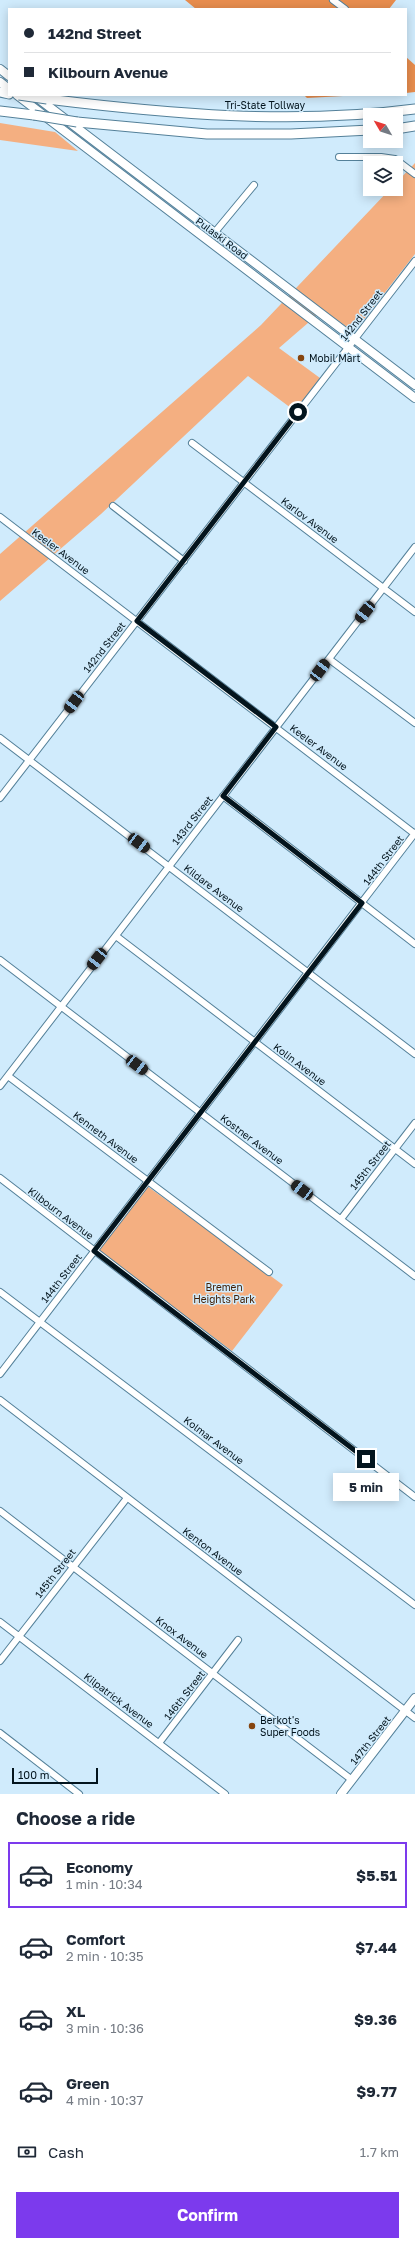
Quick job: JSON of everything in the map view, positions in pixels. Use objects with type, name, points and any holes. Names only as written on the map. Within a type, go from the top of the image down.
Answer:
[{"type":"highway","name":"Tri-State Tollway","points":[[25,96],[131,109],[214,116],[297,116],[415,109]]},
{"type":"highway","points":[[0,111],[77,122],[207,134],[291,134],[363,130]]},
{"type":"highway","points":[[403,128],[415,126]]},
{"type":"main road","points":[[0,69],[8,75]]},
{"type":"main road","points":[[0,82],[6,92]]},
{"type":"main road","name":"Pulaski Road","points":[[19,96],[415,398]]},
{"type":"main road","name":"Pulaski Road","points":[[34,96],[415,385]]},
{"type":"main road","name":"147th Street","points":[[341,1794],[415,1698]]},
{"type":"street","points":[[333,0],[344,8]]},
{"type":"street","points":[[339,157],[381,157],[395,159],[415,174]]},
{"type":"street","points":[[215,232],[254,185]]},
{"type":"street","name":"142nd Street","points":[[0,798],[415,261]]},
{"type":"street","name":"Karlov Avenue","points":[[192,443],[415,612]]},
{"type":"street","points":[[113,506],[184,561]]},
{"type":"street","name":"Keeler Avenue","points":[[0,517],[415,834]]},
{"type":"street","name":"143rd Street","points":[[0,1086],[415,547]]},
{"type":"street","points":[[329,658],[415,723]]},
{"type":"street","name":"Kildare Avenue","points":[[0,738],[415,1054]]},
{"type":"street","points":[[223,796],[415,944]]},
{"type":"street","name":"144th Street","points":[[0,1374],[415,834]]},
{"type":"street","name":"Kolin Avenue","points":[[116,936],[415,1164]]},
{"type":"street","name":"Kostner Avenue","points":[[0,960],[415,1276]]},
{"type":"street","name":"Kenneth Avenue","points":[[8,1076],[269,1272]]},
{"type":"street","name":"145th Street","points":[[341,1219],[415,1123]]},
{"type":"street","name":"Kilbourn Avenue","points":[[0,1178],[415,1497]]},
{"type":"street","name":"Kolmar Avenue","points":[[0,1292],[415,1605]]},
{"type":"street","name":"Kenton Avenue","points":[[0,1400],[415,1718]]},
{"type":"street","name":"145th Street","points":[[0,1661],[127,1498]]},
{"type":"street","name":"Knox Avenue","points":[[0,1511],[352,1780]]},
{"type":"street","name":"Kilpatrick Avenue","points":[[0,1622],[224,1794]]},
{"type":"street","name":"146th Street","points":[[159,1743],[238,1640]]},
{"type":"street","points":[[0,1733],[79,1794]]},
{"type":"green space","points":[[0,123],[55,132],[78,151],[0,140]]},
{"type":"green space","points":[[415,163],[415,254],[354,332],[323,310],[279,348],[320,378],[295,411],[248,376],[101,514],[0,601],[0,554],[261,325],[383,196],[403,196],[403,176]]},
{"type":"green space","name":"Bremen Heights Park","points":[[147,1186],[283,1285],[232,1351],[97,1250]]},
{"type":"shaded area","points":[[185,0],[396,0],[390,8],[195,8]]},
{"type":"shaded area","points":[[407,58],[415,65],[415,92],[407,93]]},
{"type":"shaded area","points":[[305,96],[343,96],[307,98]]},
{"type":"place","name":"Mobil Mart","points":[[301,358]]},
{"type":"place","name":"Berkot's Super Foods","points":[[252,1726]]},
{"type":"route","points":[[298,412],[137,621],[276,727],[223,796],[362,903],[94,1251],[366,1459]]}]
